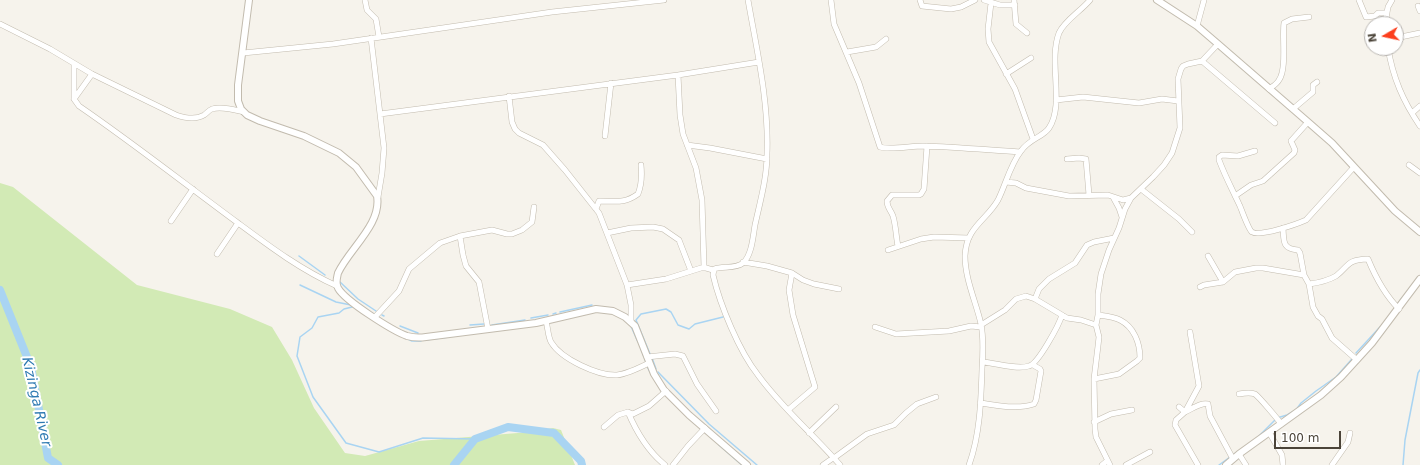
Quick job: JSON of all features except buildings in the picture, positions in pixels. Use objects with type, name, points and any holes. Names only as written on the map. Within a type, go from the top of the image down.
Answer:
[{"type":"street","points":[[244,112],[240,106],[238,94],[249,0]]},
{"type":"street","points":[[365,0],[368,12],[375,16],[379,37]]},
{"type":"street","points":[[243,53],[304,47],[552,12],[664,0]]},
{"type":"street","points":[[628,285],[666,279],[704,268],[713,270],[715,268],[737,266],[744,262],[749,252],[762,196],[767,159],[767,122],[759,62],[748,0]]},
{"type":"street","points":[[831,0],[834,24],[847,52],[880,147],[955,147],[973,150],[1020,152]]},
{"type":"street","points":[[920,0],[922,6],[951,9],[961,8],[975,0]]},
{"type":"street","points":[[984,0],[992,3],[1014,2],[1016,24],[1027,33]]},
{"type":"street","points":[[969,465],[976,438],[983,362],[981,326],[963,257],[969,238],[976,226],[997,201],[1020,152],[1033,139],[1043,134],[1049,127],[1053,118],[1056,100],[1054,54],[1060,33],[1064,26],[1090,0]]},
{"type":"street","points":[[1158,0],[1197,26],[1332,143],[1395,211],[1420,232]]},
{"type":"street","points":[[1197,26],[1204,0]]},
{"type":"street","points":[[1359,0],[1366,17],[1375,16],[1378,13],[1386,14],[1389,3],[1392,0]]},
{"type":"street","points":[[992,3],[988,35],[992,48],[1020,103],[1033,139]]},
{"type":"street","points":[[1269,88],[1278,82],[1281,75],[1283,63],[1284,23],[1292,19],[1309,17]]},
{"type":"street","points":[[0,24],[50,49],[92,74],[183,117],[194,118],[201,116],[210,110],[218,108],[244,112],[260,122],[304,136],[339,153],[357,169],[378,197]]},
{"type":"street","points":[[1404,36],[1420,33]]},
{"type":"street","points":[[371,38],[384,148],[384,160],[373,222],[341,268],[337,279],[337,286],[340,291],[375,317],[403,334],[414,337],[426,337],[546,321],[602,309],[613,311],[631,322],[637,329],[649,363],[658,382],[705,428],[747,465]]},
{"type":"street","points":[[847,52],[876,47],[886,38]]},
{"type":"street","points":[[1102,465],[1108,463],[1096,437],[1094,422],[1094,379],[1099,342],[1096,325],[1101,274],[1125,209],[1131,198],[1164,164],[1172,153],[1180,128],[1178,79],[1181,69],[1188,64],[1202,61],[1218,44]]},
{"type":"street","points":[[1390,56],[1397,84],[1420,126]]},
{"type":"street","points":[[1006,74],[1031,58]]},
{"type":"street","points":[[1202,61],[1275,123]]},
{"type":"street","points":[[380,114],[678,75],[759,62]]},
{"type":"street","points":[[74,64],[74,99],[79,106],[266,244],[310,273],[337,286]]},
{"type":"street","points":[[74,99],[92,74]]},
{"type":"street","points":[[678,75],[681,123],[687,145],[696,168],[702,200],[704,268]]},
{"type":"street","points":[[1293,109],[1313,92],[1313,85],[1317,82]]},
{"type":"street","points":[[605,136],[611,83]]},
{"type":"street","points":[[509,96],[512,122],[515,129],[543,144],[596,209],[602,220],[628,285],[631,305],[631,322]]},
{"type":"street","points":[[1056,100],[1083,97],[1139,103],[1162,99],[1178,101]]},
{"type":"street","points":[[1412,113],[1420,106]]},
{"type":"street","points":[[1235,196],[1251,185],[1263,181],[1294,153],[1295,150],[1291,141],[1308,122]]},
{"type":"street","points":[[687,145],[767,159]]},
{"type":"street","points":[[898,246],[892,214],[888,208],[887,201],[892,195],[919,195],[922,193],[924,189],[926,146]]},
{"type":"street","points":[[1255,151],[1238,156],[1222,156],[1219,157],[1218,160],[1252,232],[1262,233],[1306,220],[1354,167]]},
{"type":"street","points":[[1067,159],[1086,159],[1089,195]]},
{"type":"street","points":[[596,209],[599,201],[624,201],[638,194],[642,174],[641,165]]},
{"type":"street","points":[[1409,165],[1420,173]]},
{"type":"street","points":[[1006,182],[1016,183],[1026,188],[1069,196],[1113,196],[1123,200],[1131,198]]},
{"type":"street","points":[[171,221],[193,189]]},
{"type":"street","points":[[1141,189],[1179,219],[1192,232]]},
{"type":"street","points":[[1113,196],[1122,218]]},
{"type":"street","points":[[375,317],[399,291],[409,269],[440,243],[460,236],[492,230],[507,234],[517,232],[532,222],[534,207]]},
{"type":"street","points":[[217,254],[238,223]]},
{"type":"street","points":[[607,233],[631,228],[653,227],[663,229],[679,240],[691,271]]},
{"type":"street","points":[[1283,228],[1286,247],[1298,250],[1300,253],[1304,275],[1308,284],[1313,306],[1318,316],[1322,320],[1332,338],[1357,360]]},
{"type":"street","points":[[460,236],[466,266],[479,282],[488,329]]},
{"type":"street","points":[[888,250],[921,239],[938,236],[969,238]]},
{"type":"street","points":[[1035,299],[1039,289],[1049,279],[1075,263],[1087,245],[1114,238]]},
{"type":"street","points":[[1208,256],[1223,282]]},
{"type":"street","points":[[1308,284],[1335,276],[1350,262],[1368,259],[1380,284],[1390,300],[1399,309]]},
{"type":"street","points":[[744,262],[767,266],[792,273],[803,280],[814,284],[839,288]]},
{"type":"street","points":[[1200,287],[1223,282],[1235,272],[1256,268],[1304,275]]},
{"type":"street","points":[[713,270],[714,279],[726,314],[743,351],[759,377],[840,465]]},
{"type":"street","points":[[788,410],[814,387],[793,315],[788,290],[792,273]]},
{"type":"street","points":[[1226,465],[1321,395],[1341,377],[1399,309],[1420,279]]},
{"type":"street","points":[[875,328],[896,334],[949,331],[972,326],[981,326],[1005,310],[1019,298],[1026,296],[1035,299],[1067,318],[1081,320],[1096,325]]},
{"type":"street","points":[[983,362],[1016,367],[1027,367],[1033,365],[1050,340],[1062,315]]},
{"type":"street","points":[[1094,379],[1119,374],[1140,358],[1137,338],[1133,331],[1121,321],[1098,315]]},
{"type":"street","points":[[546,321],[550,342],[567,358],[597,372],[608,375],[620,374],[649,363]]},
{"type":"street","points":[[1185,412],[1199,386],[1190,332]]},
{"type":"street","points":[[647,357],[676,354],[684,356],[697,384],[716,411]]},
{"type":"street","points":[[980,403],[998,406],[1034,404],[1041,372],[1040,369],[1033,365]]},
{"type":"street","points":[[604,427],[618,415],[628,412],[633,414],[649,406],[666,391]]},
{"type":"street","points":[[1239,394],[1245,393],[1256,395],[1281,424]]},
{"type":"street","points":[[823,465],[867,434],[894,425],[917,404],[936,397]]},
{"type":"street","points":[[1198,465],[1175,425],[1176,420],[1185,412],[1204,403],[1208,404],[1210,416],[1233,459]]},
{"type":"street","points":[[809,433],[836,407]]},
{"type":"street","points":[[1179,407],[1183,412],[1185,412]]},
{"type":"street","points":[[1094,422],[1111,414],[1132,410]]},
{"type":"street","points":[[628,412],[633,424],[646,443],[665,465]]},
{"type":"street","points":[[673,465],[705,428]]},
{"type":"street","points":[[1269,432],[1282,455],[1283,465]]},
{"type":"street","points":[[1332,465],[1348,442],[1350,433]]},
{"type":"street","points":[[1126,465],[1150,452]]},
{"type":"street","points":[[1239,454],[1246,465]]},
{"type":"green space","points":[[0,183],[13,187],[137,285],[230,309],[272,327],[292,360],[314,408],[345,453],[365,456],[419,441],[530,432],[553,428],[561,430],[575,465],[0,465]]},
{"type":"waterway","points":[[299,256],[325,275]]},
{"type":"waterway","points":[[340,282],[358,299],[376,311]]},
{"type":"waterway","points":[[300,285],[336,302],[351,305]]},
{"type":"waterway","name":"Kizinga River","points":[[0,290],[31,367],[48,458],[58,465]]},
{"type":"waterway","points":[[1397,305],[1402,298]]},
{"type":"waterway","points":[[560,312],[592,305]]},
{"type":"waterway","points":[[354,306],[344,309],[339,313],[318,317],[312,328],[300,337],[297,356],[313,397],[346,443],[379,452],[423,438],[475,439]]},
{"type":"waterway","points":[[650,354],[636,320],[641,314],[666,309],[671,312],[678,325],[689,329],[695,324],[723,317]]},
{"type":"waterway","points":[[531,318],[548,315]]},
{"type":"waterway","points":[[492,325],[525,320]]},
{"type":"waterway","points":[[470,325],[484,324]]},
{"type":"waterway","points":[[630,324],[638,342]]},
{"type":"waterway","points":[[400,326],[418,333]]},
{"type":"waterway","points":[[1356,353],[1380,327]]},
{"type":"waterway","points":[[425,340],[449,337]]},
{"type":"waterway","points":[[408,339],[412,341],[421,341]]},
{"type":"waterway","points":[[641,349],[646,362]]},
{"type":"waterway","points":[[652,358],[656,369]]},
{"type":"waterway","points":[[1258,437],[1277,418],[1296,410],[1301,403],[1336,377],[1352,359]]},
{"type":"waterway","points":[[648,368],[650,372]]},
{"type":"waterway","points":[[1403,465],[1405,440],[1418,373],[1420,370]]},
{"type":"waterway","points":[[658,372],[709,424],[757,465]]},
{"type":"waterway","name":"Kizinga River","points":[[454,465],[475,439],[508,427],[554,433],[581,461],[582,465]]},
{"type":"waterway","points":[[719,445],[742,465]]},
{"type":"waterway","points":[[1219,465],[1237,452]]}]
